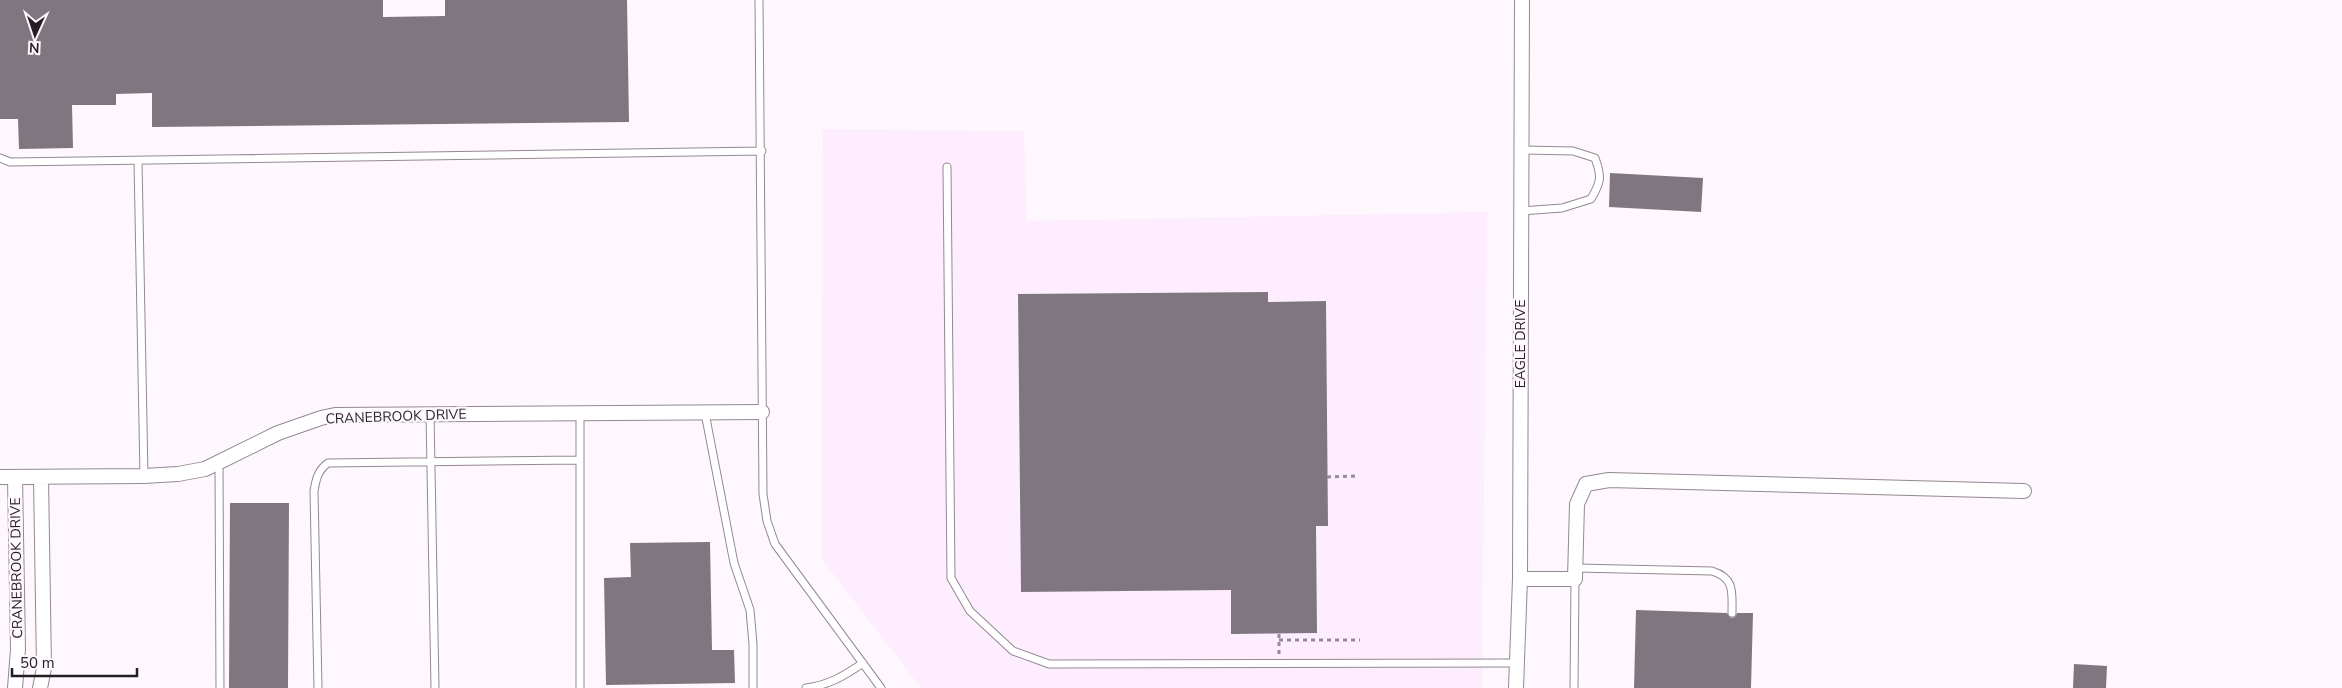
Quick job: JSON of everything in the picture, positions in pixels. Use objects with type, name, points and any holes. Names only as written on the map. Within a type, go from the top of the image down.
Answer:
[{"type":"street","name":"EAGLE DRIVE","points":[[1516,688],[1520,579],[1522,0]]},
{"type":"street","name":"CRANEBROOK DRIVE","points":[[0,477],[178,474],[205,469],[278,433],[335,415],[762,412]]},
{"type":"street","name":"CRANEBROOK DRIVE","points":[[15,477],[18,649],[15,688]]},
{"type":"street","name":"CRANEBROOK DRIVE","points":[[40,688],[44,668],[41,477]]},
{"type":"street","points":[[1520,579],[1575,573],[1577,504],[1586,484],[1609,480],[2024,492]]},
{"type":"lane","points":[[759,0],[762,151],[763,494],[767,520],[775,544],[881,688]]},
{"type":"lane","points":[[1520,150],[1573,151],[1595,158],[1600,183],[1591,199],[1562,208],[1520,211]]},
{"type":"lane","points":[[0,158],[10,162],[138,161],[762,151]]},
{"type":"lane","points":[[138,161],[144,476]]},
{"type":"lane","points":[[947,167],[951,578],[970,611],[1013,651],[1050,664],[1516,663]]},
{"type":"lane","points":[[580,413],[580,688]]},
{"type":"lane","points":[[705,413],[734,563],[750,610],[753,644],[753,688]]},
{"type":"lane","points":[[430,414],[435,688]]},
{"type":"lane","points":[[318,688],[314,491],[316,479],[321,468],[328,463],[580,460]]},
{"type":"lane","points":[[219,462],[220,688]]},
{"type":"lane","points":[[1574,688],[1575,573],[1712,571],[1723,574],[1730,581],[1732,613]]},
{"type":"lane","points":[[806,688],[820,686],[842,678],[862,663]]},
{"type":"path","points":[[1327,477],[1358,476]]},
{"type":"path","points":[[1279,633],[1279,665]]},
{"type":"path","points":[[1279,640],[1360,640]]},
{"type":"shaded area","points":[[823,129],[1024,131],[1027,221],[1487,212],[1482,688],[921,688],[821,558]]},
{"type":"building","points":[[0,0],[383,0],[383,17],[445,16],[445,0],[627,0],[629,122],[152,127],[152,93],[116,94],[116,105],[72,105],[73,148],[19,149],[18,119],[0,119]]},
{"type":"building","points":[[1610,173],[1703,178],[1701,212],[1609,207]]},
{"type":"building","points":[[1268,292],[1268,302],[1326,301],[1328,526],[1316,526],[1317,633],[1231,634],[1231,590],[1021,592],[1018,294]]},
{"type":"building","points":[[230,503],[289,503],[288,688],[229,688]]},
{"type":"building","points":[[710,542],[712,650],[734,650],[735,683],[606,685],[604,578],[631,577],[630,543]]},
{"type":"building","points":[[1636,610],[1727,613],[1731,618],[1735,617],[1737,613],[1753,613],[1751,688],[1634,688]]},
{"type":"building","points":[[2074,664],[2107,666],[2106,688],[2073,688]]}]
